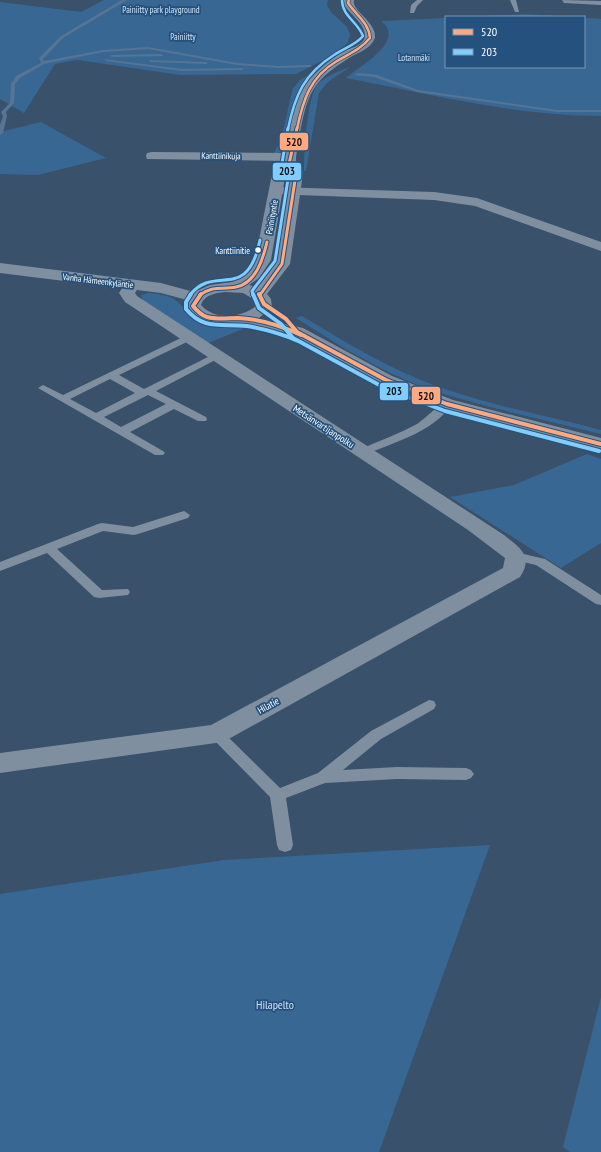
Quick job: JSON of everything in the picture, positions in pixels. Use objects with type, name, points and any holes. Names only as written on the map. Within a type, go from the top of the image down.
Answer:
[{"type":"street","name":"Painiityntie","points":[[236,287],[254,275],[264,260],[280,169],[289,160],[305,95],[311,84],[321,75],[351,63],[368,42],[370,34],[365,23],[350,8],[348,3],[349,0]]},
{"type":"street","name":"Kanttiinikuja","points":[[152,156],[289,160]]},
{"type":"street","name":"Painiityntie","points":[[242,318],[260,311],[262,299],[282,264],[296,170],[289,160]]},
{"type":"street","points":[[276,191],[434,196],[477,202],[601,247]]},
{"type":"street","name":"Vanha Hämeenkyläntie","points":[[0,268],[161,288],[196,298]]},
{"type":"street","name":"Metsänvartijanpolku","points":[[132,285],[127,293],[131,299],[452,510],[497,542],[513,564]]},
{"type":"street","points":[[297,332],[286,319],[262,299],[246,289],[236,287],[214,289],[196,298],[193,306],[202,316],[222,320],[242,318],[297,332],[386,380],[446,404],[601,444]]},
{"type":"street","name":"Hilatie","points":[[0,763],[216,734],[513,564]]},
{"type":"lane","points":[[412,12],[414,5],[420,0]]},
{"type":"lane","points":[[513,0],[517,11]]},
{"type":"lane","points":[[564,1],[601,3]]},
{"type":"lane","points":[[62,399],[189,337]]},
{"type":"lane","points":[[96,417],[218,356]]},
{"type":"lane","points":[[110,375],[202,419]]},
{"type":"lane","points":[[43,388],[159,453]]},
{"type":"lane","points":[[363,452],[431,420],[441,412],[446,404]]},
{"type":"lane","points":[[121,432],[173,405]]},
{"type":"lane","points":[[0,567],[50,549],[102,527],[134,531],[184,515]]},
{"type":"lane","points":[[50,549],[99,594],[122,592]]},
{"type":"lane","points":[[513,564],[540,562],[601,601]]},
{"type":"lane","points":[[278,795],[324,777],[376,736],[429,705]]},
{"type":"lane","points":[[216,734],[278,795],[284,845]]},
{"type":"lane","points":[[324,777],[397,773],[466,774]]},
{"type":"green space","name":"Painiitty","points":[[104,0],[328,0],[327,5],[331,12],[347,27],[350,35],[348,42],[341,49],[296,74],[180,75],[78,60],[55,64],[24,113],[0,99],[0,2],[81,12]]},
{"type":"green space","points":[[526,14],[557,16],[487,16]]},
{"type":"green space","name":"Lotanmäki","points":[[445,18],[445,68],[585,68],[585,18],[601,19],[601,116],[569,115],[505,108],[346,78],[370,60],[385,45],[388,37],[387,29],[381,21]]},
{"type":"green space","points":[[328,63],[305,80],[298,91],[287,148],[278,153],[274,153],[281,139],[293,88],[300,80]]},
{"type":"green space","points":[[350,67],[328,82],[319,93],[306,171],[304,171],[308,113],[317,85],[332,74]]},
{"type":"green space","points":[[41,122],[106,158],[38,175],[0,174],[0,132]]},
{"type":"green space","points":[[149,293],[164,295],[175,300],[188,315],[197,321],[210,324],[239,325],[248,327],[208,343],[143,301],[141,295]]},
{"type":"green space","points":[[302,316],[394,368],[444,389],[496,404],[601,430],[601,434],[490,407],[429,390],[390,373],[347,350],[296,318]]},
{"type":"green space","points":[[587,454],[601,459],[601,543],[561,568],[450,497],[514,485]]},
{"type":"green space","name":"Hilapelto","points":[[490,845],[379,1152],[0,1152],[0,894],[224,860]]},
{"type":"green space","points":[[601,997],[601,1152],[570,1152],[563,1147]]},
{"type":"waterway","points":[[43,63],[41,59],[62,37],[125,0]]},
{"type":"waterway","points":[[43,63],[103,51],[148,48],[237,64],[279,67],[310,66]]},
{"type":"waterway","points":[[112,56],[161,55]]},
{"type":"waterway","points":[[106,60],[182,70],[242,69]]},
{"type":"waterway","points":[[151,61],[206,63]]},
{"type":"waterway","points":[[0,133],[5,116],[3,112],[12,103],[13,84],[18,77],[43,63]]},
{"type":"waterway","points":[[357,74],[375,76],[417,91],[557,111],[601,111]]},
{"type":"transit line","name":"203","points":[[342,0],[344,10],[361,31],[363,36],[361,39],[332,56],[314,70],[305,80],[296,99],[289,120],[282,163],[283,168],[289,173],[275,261],[252,291],[253,297],[259,308],[281,324],[293,338],[383,387],[445,411],[599,451]]},
{"type":"transit line","name":"520","points":[[349,0],[348,3],[368,28],[370,38],[364,46],[335,62],[311,84],[301,109],[289,164],[296,170],[296,174],[282,264],[259,294],[264,304],[286,319],[297,332],[386,380],[447,404],[601,444]]},
{"type":"transit line","name":"203","points":[[260,240],[253,262],[242,276],[231,281],[215,281],[197,288],[192,292],[186,302],[186,309],[198,321],[212,325],[252,327],[298,341]]},
{"type":"transit line","name":"520","points":[[267,242],[258,269],[249,280],[237,287],[220,287],[205,291],[197,297],[193,306],[196,310],[208,318],[238,318],[254,320],[278,326],[301,335]]},
{"type":"place","name":"Kanttiinitie","points":[[258,250]]},
{"type":"park label","name":"Painiitty park playground","points":[[161,10]]}]
